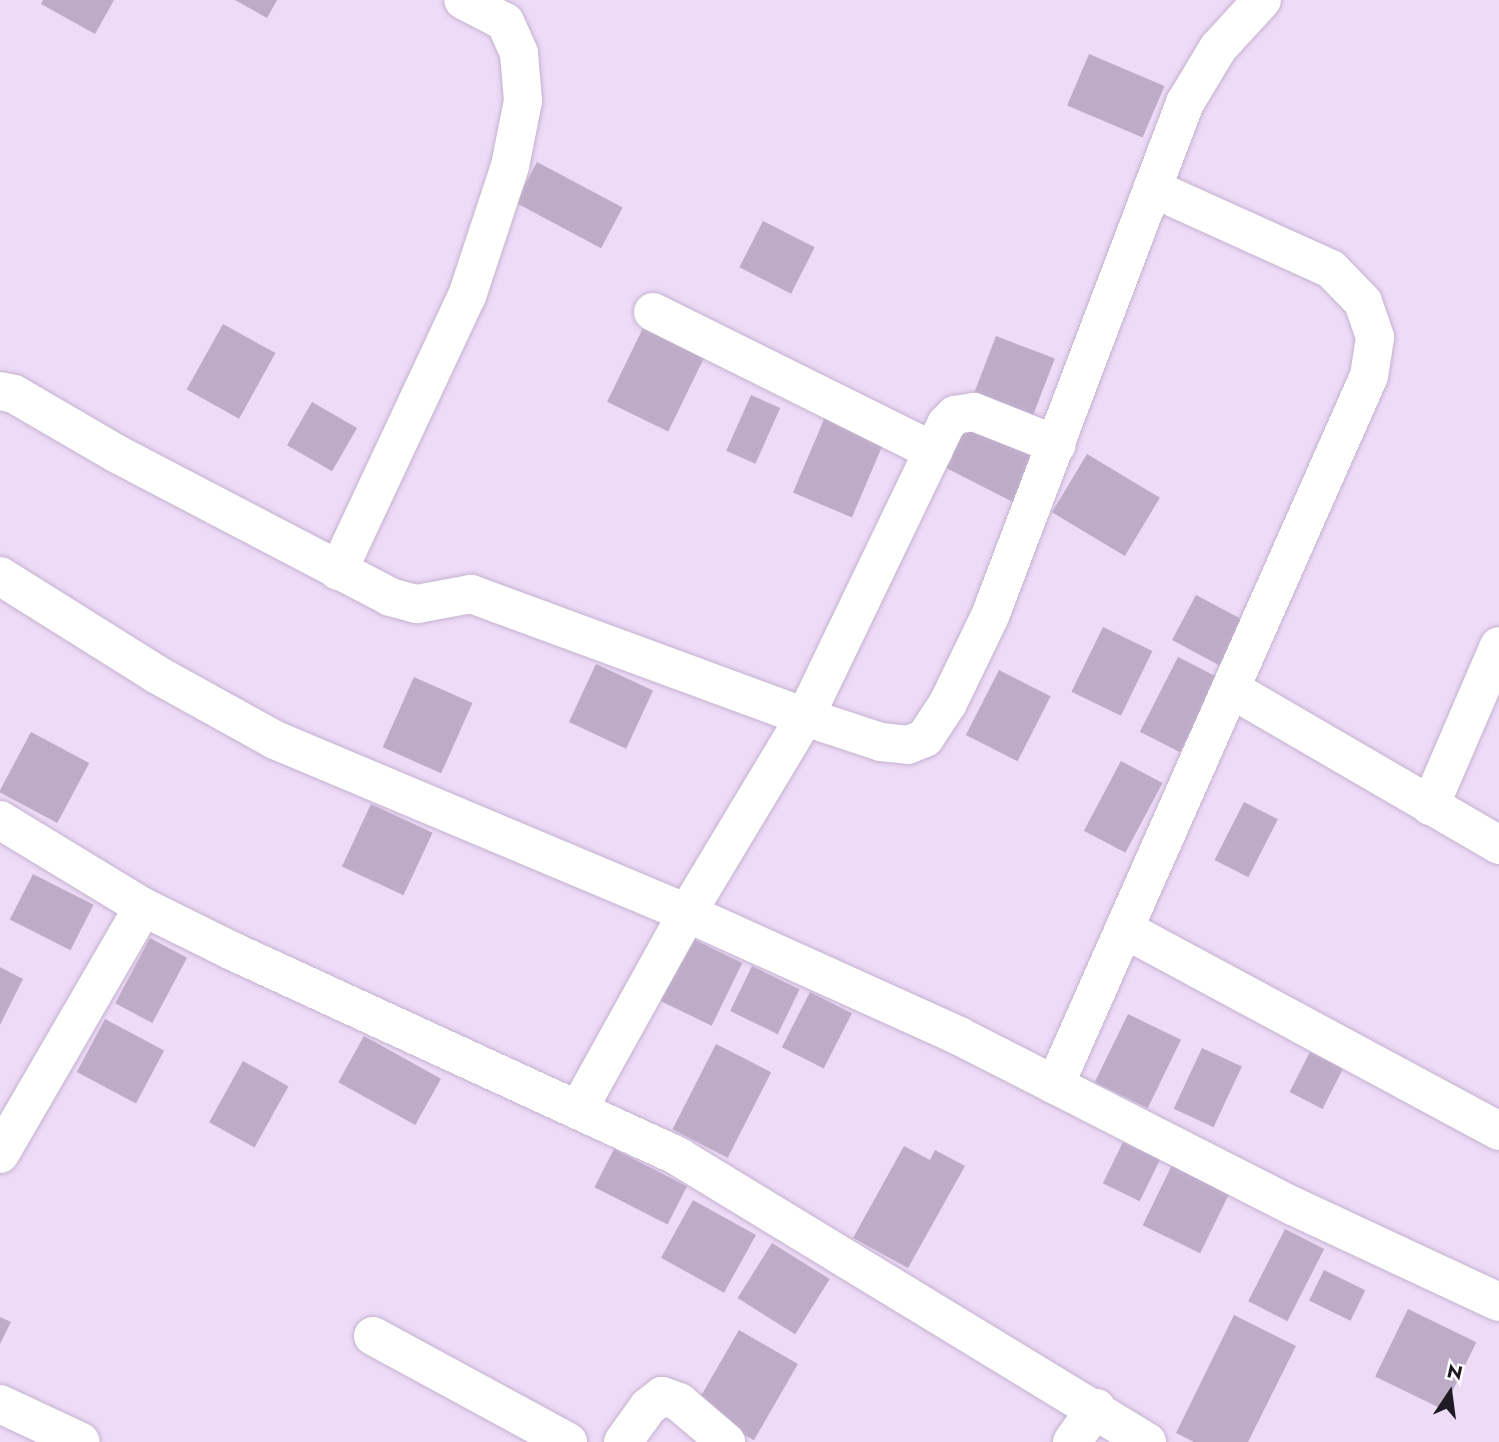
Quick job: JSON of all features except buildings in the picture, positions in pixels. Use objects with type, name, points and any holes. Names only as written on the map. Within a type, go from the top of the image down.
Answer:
[{"type":"street","points":[[338,571],[467,296],[510,166],[523,101],[519,53],[505,22],[463,0]]},
{"type":"street","points":[[0,391],[14,394],[390,597],[417,604],[471,594],[806,718],[881,742],[908,745],[925,738],[990,616],[1185,103],[1218,48],[1262,0]]},
{"type":"street","points":[[1055,1085],[1369,376],[1375,337],[1363,302],[1331,270],[1152,188]]},
{"type":"street","points":[[653,312],[933,451]]},
{"type":"street","points":[[578,1110],[687,913],[806,718],[946,424],[963,412],[1057,445]]},
{"type":"street","points":[[0,576],[156,674],[275,740],[687,913],[959,1036],[1293,1206],[1499,1302]]},
{"type":"street","points":[[1430,806],[1499,646]]},
{"type":"street","points":[[1230,689],[1499,845]]},
{"type":"street","points":[[0,820],[143,907],[679,1157],[1096,1408],[1147,1442]]},
{"type":"street","points":[[0,1154],[143,907]]},
{"type":"street","points":[[1124,929],[1499,1131]]},
{"type":"street","points":[[373,1336],[568,1442]]},
{"type":"street","points":[[623,1442],[648,1407],[662,1396],[679,1402],[726,1442]]},
{"type":"street","points":[[0,1404],[81,1442]]},
{"type":"street","points":[[1072,1442],[1096,1408]]}]
